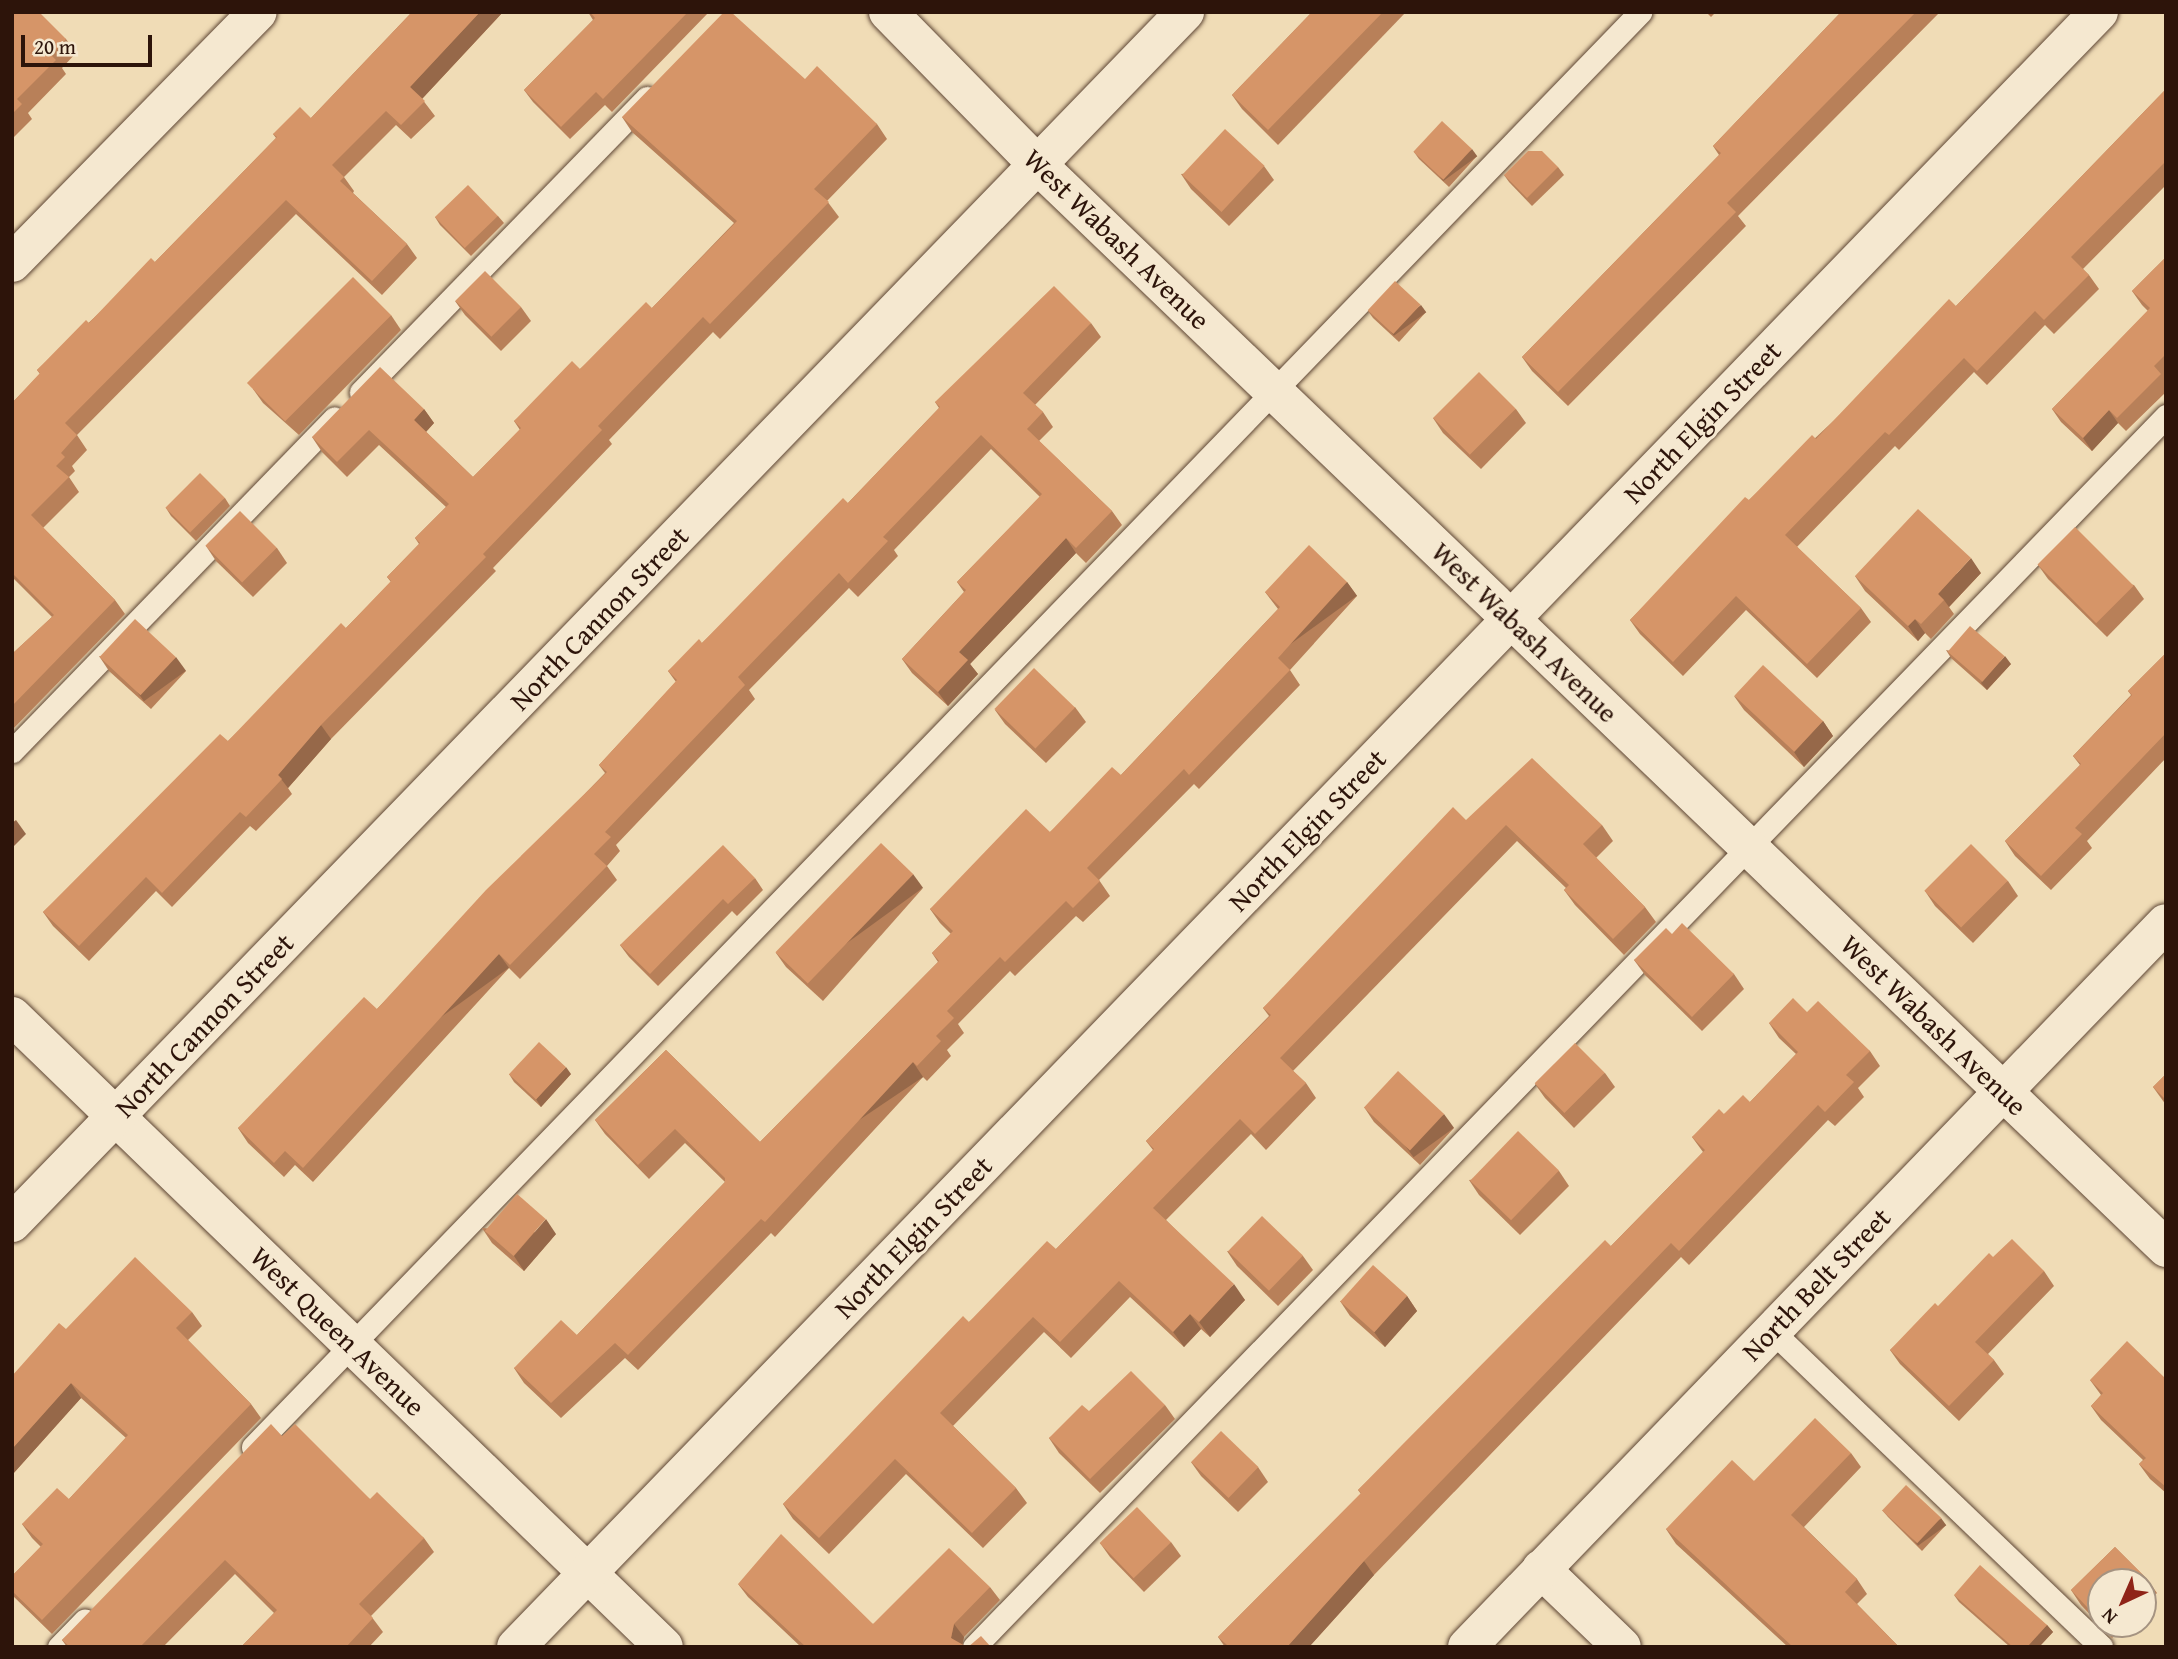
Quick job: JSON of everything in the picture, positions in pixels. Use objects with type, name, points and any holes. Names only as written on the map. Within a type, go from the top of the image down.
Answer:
[{"type":"street","points":[[12,263],[258,12]]},
{"type":"street","name":"West Wabash Avenue","points":[[888,12],[1038,165],[1277,391],[2166,1248]]},
{"type":"street","name":"North Cannon Street","points":[[12,1223],[1185,12]]},
{"type":"street","name":"North Elgin Street","points":[[516,1647],[2099,12]]},
{"type":"street","name":"North Belt Street","points":[[1467,1647],[2001,1090],[2166,923]]},
{"type":"street","name":"West Queen Avenue","points":[[12,1016],[114,1118],[664,1647]]},
{"type":"street","points":[[1541,1569],[1622,1647]]},
{"type":"lane","points":[[239,1461],[1277,391],[1640,12]]},
{"type":"lane","points":[[12,751],[662,82]]},
{"type":"lane","points":[[974,1647],[1751,849],[2166,416]]},
{"type":"lane","points":[[1772,1331],[2101,1647]]},
{"type":"lane","points":[[59,1647],[97,1608]]},
{"type":"building","points":[[12,12],[39,12],[66,39],[51,55],[56,60],[17,99],[22,104],[12,114]]},
{"type":"building","points":[[412,12],[480,12],[410,87],[425,101],[401,125],[386,111],[332,165],[344,177],[340,181],[407,244],[372,281],[286,200],[65,423],[77,435],[61,453],[65,457],[56,466],[69,477],[31,515],[115,600],[12,706],[12,654],[54,615],[12,573],[12,403],[40,373],[37,370],[86,320],[89,323],[151,258],[155,262],[277,137],[273,134],[300,107],[311,118]]},
{"type":"building","points":[[590,12],[688,12],[603,99],[596,92],[561,127],[524,90],[595,18]]},
{"type":"building","points":[[724,12],[731,12],[805,79],[817,66],[877,124],[814,189],[829,202],[710,324],[703,317],[598,426],[602,430],[483,554],[486,557],[321,725],[278,775],[282,779],[246,817],[240,812],[162,893],[146,877],[79,946],[43,912],[220,734],[228,741],[341,623],[346,628],[391,581],[387,577],[420,543],[415,538],[449,504],[369,430],[337,462],[312,437],[380,367],[424,409],[414,420],[473,477],[521,428],[514,421],[572,361],[580,369],[646,302],[652,308],[737,221],[622,117]]},
{"type":"building","points":[[1312,12],[1383,12],[1268,130],[1232,95]]},
{"type":"building","points":[[1841,12],[1916,12],[1727,203],[1736,212],[1558,392],[1522,357],[1721,153],[1713,146]]},
{"type":"building","points":[[2166,89],[2166,161],[2071,257],[2089,275],[2044,320],[2035,311],[1977,371],[1964,358],[1889,435],[1885,432],[1785,535],[1861,608],[1807,664],[1736,596],[1673,662],[1630,620],[1745,497],[1749,500],[1812,435],[1816,439],[1949,299],[1956,306]]},
{"type":"building","points":[[1442,121],[1472,149],[1443,180],[1413,152]]},
{"type":"building","points":[[1225,129],[1264,166],[1222,212],[1182,175]]},
{"type":"building","points":[[1528,151],[1542,151],[1558,167],[1527,198],[1504,175]]},
{"type":"building","points":[[468,185],[498,216],[465,248],[435,217]]},
{"type":"building","points":[[2166,257],[2166,354],[2154,366],[2161,374],[2117,418],[2109,410],[2083,438],[2052,409],[2150,308],[2132,291]]},
{"type":"building","points":[[485,271],[521,307],[491,337],[455,301]]},
{"type":"building","points":[[353,277],[391,315],[285,421],[247,383]]},
{"type":"building","points":[[1395,281],[1421,305],[1393,334],[1368,310]]},
{"type":"building","points":[[1054,286],[1091,323],[1023,393],[1043,412],[1027,429],[1112,511],[1076,548],[1066,538],[959,652],[968,660],[938,692],[902,659],[966,590],[957,582],[1042,494],[981,435],[883,537],[888,541],[848,583],[839,573],[738,677],[745,685],[605,832],[611,837],[594,854],[607,866],[510,965],[499,954],[303,1168],[285,1151],[274,1163],[238,1128],[364,997],[377,1009],[486,890],[607,772],[599,765],[677,680],[668,671],[699,639],[702,643],[843,498],[848,503],[940,407],[935,402]]},
{"type":"building","points":[[1479,372],[1516,409],[1470,455],[1433,418]]},
{"type":"building","points":[[200,473],[225,498],[190,532],[165,508]]},
{"type":"building","points":[[1918,509],[1971,558],[1938,594],[1944,600],[1921,624],[1915,619],[1908,626],[1855,576]]},
{"type":"building","points":[[240,511],[277,548],[242,582],[205,546]]},
{"type":"building","points":[[2075,527],[2134,586],[2096,623],[2038,564]]},
{"type":"building","points":[[1309,545],[1347,582],[1278,658],[1290,670],[1189,775],[1184,769],[1087,868],[1100,881],[1073,908],[1066,901],[1005,962],[1000,957],[947,1011],[954,1018],[936,1036],[941,1041],[917,1066],[913,1062],[765,1222],[761,1219],[628,1355],[615,1343],[551,1403],[514,1368],[561,1320],[577,1335],[725,1182],[725,1178],[675,1129],[638,1165],[595,1120],[666,1050],[760,1142],[939,961],[932,953],[953,931],[930,909],[1026,809],[1050,832],[1112,767],[1121,775],[1280,607],[1265,592]]},
{"type":"building","points":[[135,619],[176,657],[140,695],[100,657]]},
{"type":"building","points":[[1970,626],[2005,656],[1982,682],[1948,652]]},
{"type":"building","points":[[2166,653],[2166,733],[2075,828],[2082,834],[2041,876],[2005,841],[2081,764],[2073,756],[2132,695],[2128,691]]},
{"type":"building","points":[[1763,665],[1823,721],[1794,752],[1734,696]]},
{"type":"building","points":[[1034,668],[1075,708],[1035,749],[994,709]]},
{"type":"building","points":[[1532,758],[1602,825],[1583,844],[1645,907],[1613,939],[1564,890],[1569,885],[1506,825],[1280,1058],[1306,1083],[1255,1134],[1240,1119],[1153,1208],[1234,1284],[1199,1322],[1190,1314],[1173,1332],[1119,1281],[1060,1342],[1033,1317],[940,1413],[1016,1488],[972,1533],[895,1459],[819,1538],[783,1504],[963,1316],[969,1322],[1047,1241],[1056,1249],[1154,1149],[1146,1141],[1271,1015],[1263,1008],[1453,807],[1466,820]]},
{"type":"building","points":[[881,843],[913,874],[808,984],[775,952]]},
{"type":"building","points":[[1971,844],[2008,881],[1961,927],[1924,891]]},
{"type":"building","points":[[723,845],[755,878],[728,904],[723,899],[650,974],[620,945]]},
{"type":"building","points":[[1682,923],[1734,974],[1692,1017],[1634,960],[1666,928],[1672,934]]},
{"type":"building","points":[[1793,998],[1807,1012],[1818,1001],[1870,1051],[1846,1075],[1854,1082],[1825,1112],[1818,1105],[1679,1251],[1671,1243],[1364,1561],[1287,1647],[1225,1647],[1227,1645],[1218,1637],[1361,1493],[1358,1490],[1605,1240],[1611,1246],[1705,1150],[1692,1137],[1719,1109],[1724,1114],[1743,1095],[1750,1102],[1798,1052],[1769,1023]]},
{"type":"building","points":[[539,1042],[566,1067],[536,1099],[509,1074]]},
{"type":"building","points":[[1575,1043],[1605,1073],[1564,1113],[1535,1083]]},
{"type":"building","points":[[1398,1071],[1444,1114],[1410,1151],[1364,1108]]},
{"type":"building","points":[[2166,1074],[2166,1100],[2153,1087]]},
{"type":"building","points":[[1518,1131],[1559,1171],[1511,1220],[1470,1181]]},
{"type":"building","points":[[517,1194],[546,1219],[514,1256],[485,1231]]},
{"type":"building","points":[[1262,1216],[1303,1256],[1269,1291],[1228,1251]]},
{"type":"building","points":[[2012,1239],[2044,1271],[1975,1342],[1994,1360],[1949,1406],[1890,1350],[1935,1303],[1938,1306],[1989,1253],[1993,1257]]},
{"type":"building","points":[[135,1257],[192,1312],[176,1328],[251,1404],[42,1620],[12,1591],[12,1576],[43,1544],[22,1524],[57,1488],[69,1499],[128,1435],[71,1383],[12,1449],[12,1376],[59,1323],[66,1329]]},
{"type":"building","points":[[1373,1265],[1407,1296],[1374,1332],[1340,1301]]},
{"type":"building","points":[[2127,1341],[2166,1379],[2166,1487],[2139,1464],[2146,1458],[2091,1406],[2103,1393],[2090,1380]]},
{"type":"building","points":[[1131,1371],[1165,1405],[1090,1479],[1049,1438],[1082,1405],[1089,1411]]},
{"type":"building","points":[[1815,1418],[1851,1453],[1791,1515],[1857,1579],[1845,1592],[1899,1647],[1793,1647],[1666,1529],[1732,1460],[1754,1481]]},
{"type":"building","points":[[271,1424],[282,1436],[295,1424],[370,1499],[377,1492],[424,1538],[359,1604],[373,1618],[346,1647],[241,1647],[277,1610],[225,1560],[140,1647],[70,1647],[62,1640]]},
{"type":"building","points":[[1221,1431],[1258,1467],[1229,1498],[1191,1462]]},
{"type":"building","points":[[1906,1485],[1941,1518],[1917,1543],[1882,1511]]},
{"type":"building","points":[[1137,1507],[1171,1542],[1134,1578],[1100,1543]]},
{"type":"building","points":[[781,1534],[873,1624],[949,1548],[990,1587],[954,1624],[951,1638],[967,1647],[806,1647],[738,1584]]},
{"type":"building","points":[[2115,1547],[2136,1568],[2094,1568]]},
{"type":"building","points":[[1980,1565],[2047,1625],[2027,1647],[2013,1647],[1954,1595]]},
{"type":"building","points":[[2087,1574],[2087,1607],[2071,1590]]},
{"type":"building","points":[[981,1636],[991,1647],[968,1647]]}]
